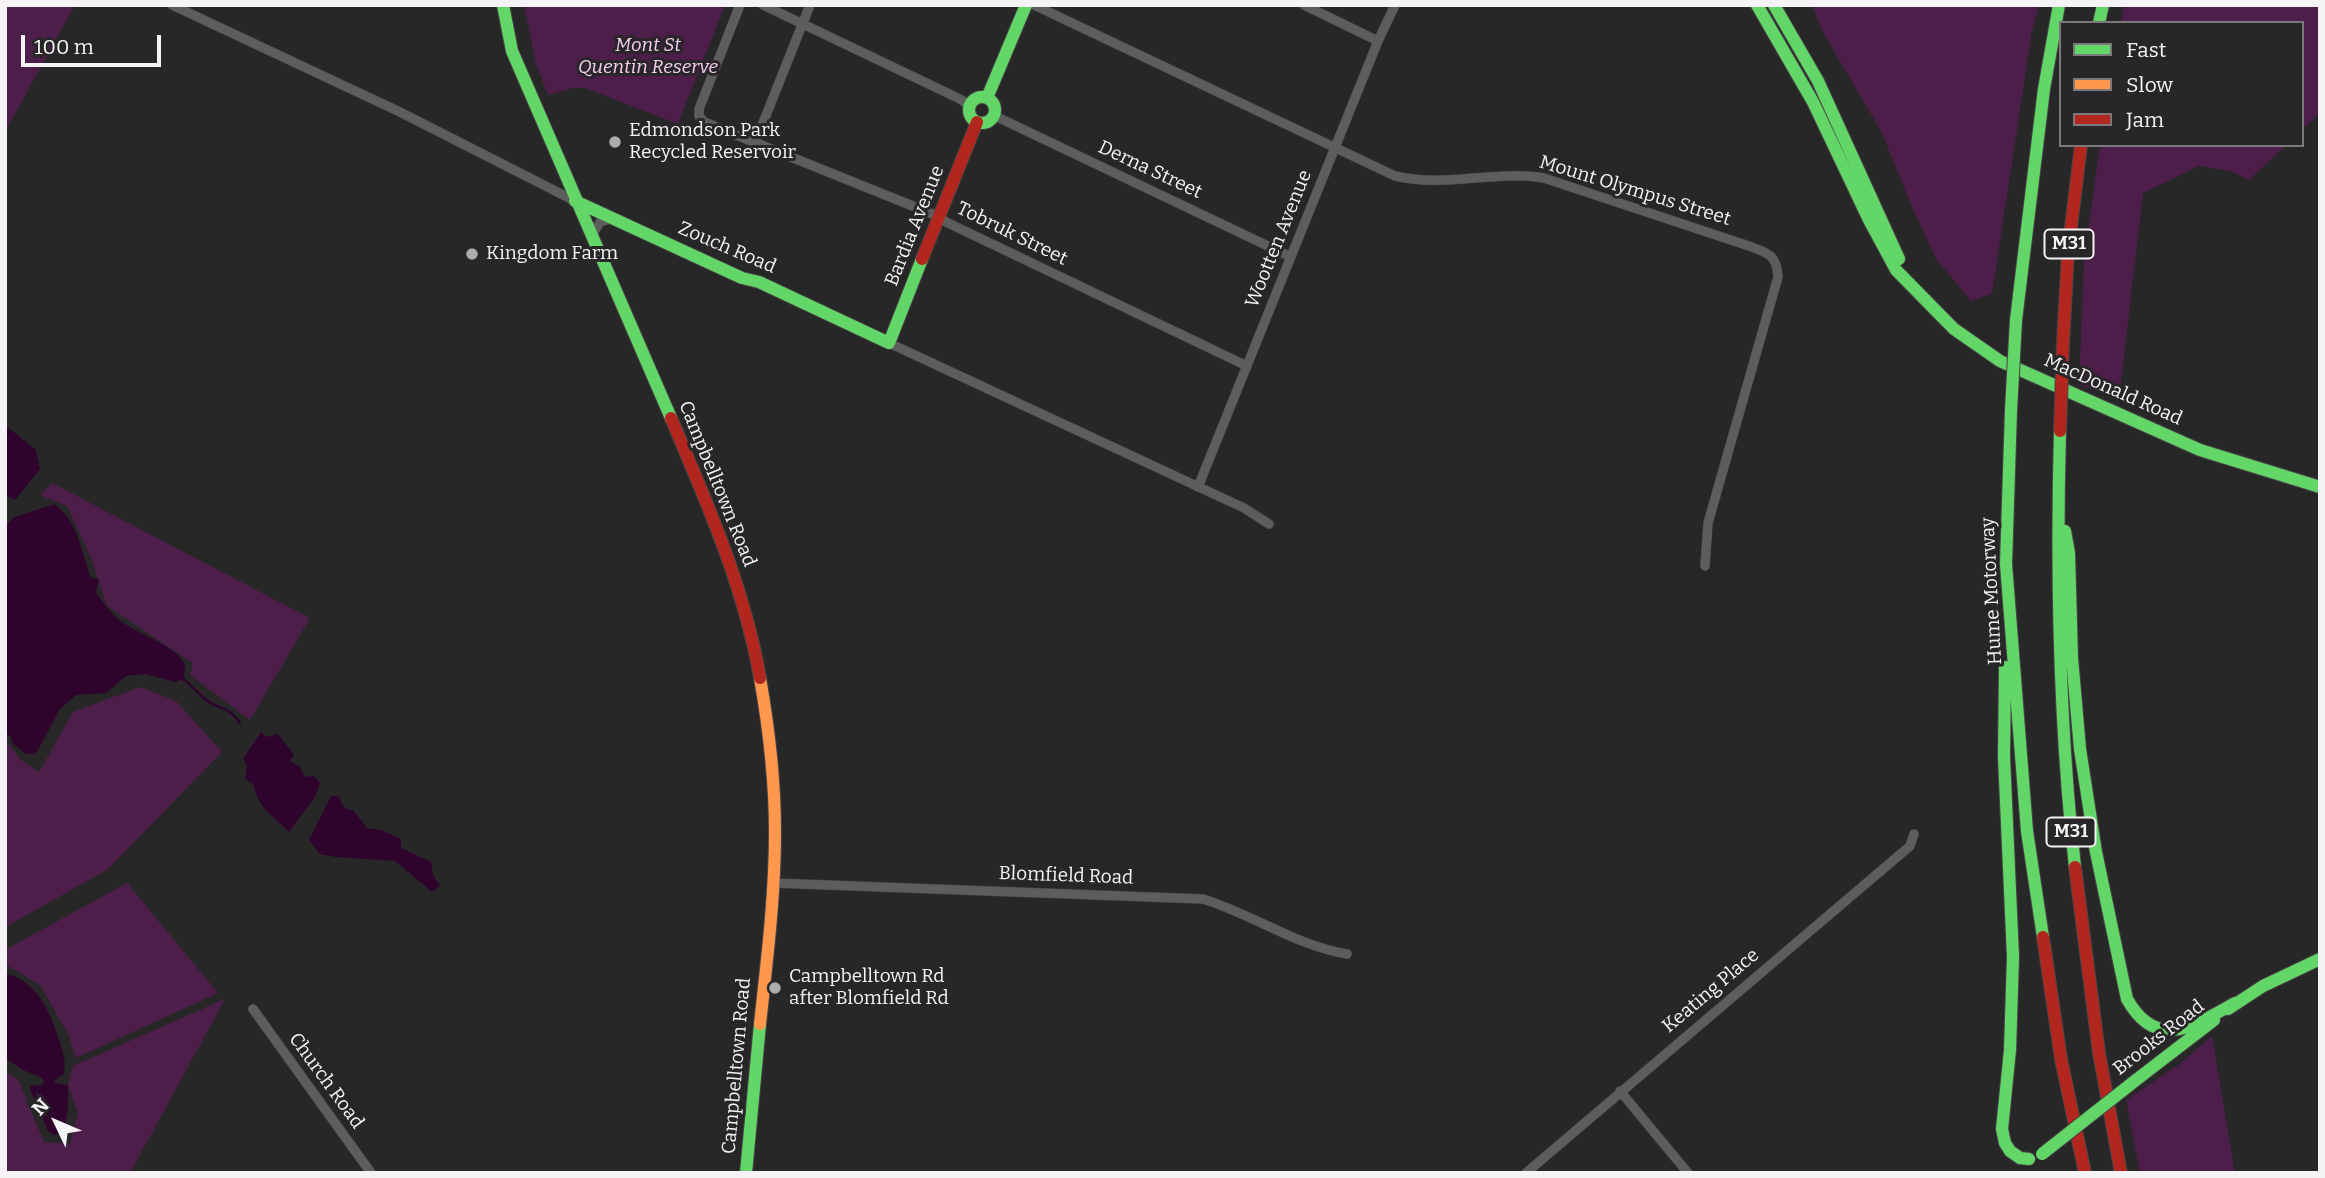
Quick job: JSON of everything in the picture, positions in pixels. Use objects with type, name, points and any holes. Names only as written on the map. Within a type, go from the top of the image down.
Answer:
[{"type":"main road","name":"Campbelltown Road","points":[[503,5],[512,51],[575,201],[705,494],[732,564],[753,648],[768,724],[775,817],[773,883],[746,1173]]},
{"type":"main road","points":[[987,98],[1026,5]]},
{"type":"main road","name":"MacDonald Road","points":[[1757,5],[1814,102],[1896,270],[1933,310],[1954,328],[2000,361],[2200,450],[2320,486]]},
{"type":"main road","name":"MacDonald Road","points":[[1774,5],[1818,81],[1892,247],[1914,287]]},
{"type":"main road","name":"Hume Motorway","points":[[2059,5],[2044,89],[2016,320],[2006,564],[2029,844],[2061,1059],[2085,1173]]},
{"type":"main road","points":[[978,97],[987,98],[995,107],[995,116],[985,123],[977,122],[969,114],[970,106],[978,97]]},
{"type":"main road","name":"Bardia Avenue","points":[[889,343],[977,122]]},
{"type":"main road","name":"M31","points":[[2081,147],[2068,252],[2058,487],[2062,717],[2076,891],[2103,1082],[2121,1173]]},
{"type":"main road","name":"Zouch Road","points":[[575,201],[889,343]]},
{"type":"main road","points":[[2058,487],[2069,553],[2072,658],[2080,749],[2096,852],[2124,992],[2132,1010],[2140,1019],[2162,1030],[2188,1028],[2235,1003]]},
{"type":"main road","name":"Brooks Road","points":[[2006,564],[2004,757],[2013,957],[2010,1050],[2002,1129],[2008,1149],[2020,1158],[2029,1159],[2042,1153],[2235,1003],[2278,978],[2320,959]]},
{"type":"street","name":"Zouch Road","points":[[172,5],[400,112],[575,201]]},
{"type":"street","name":"Tobruk Street","points":[[740,5],[702,98],[699,117],[704,122],[940,217],[1247,366]]},
{"type":"street","points":[[763,5],[970,106]]},
{"type":"street","points":[[755,142],[810,5]]},
{"type":"street","name":"Mount Olympus Street","points":[[1034,5],[1395,176],[1415,181],[1510,175],[1544,178],[1749,246],[1773,258],[1777,264],[1778,277],[1708,523],[1705,566]]},
{"type":"street","points":[[1304,5],[1378,41]]},
{"type":"street","name":"Wootten Avenue","points":[[1198,487],[1378,41],[1395,5]]},
{"type":"street","name":"Derna Street","points":[[995,116],[1291,257]]},
{"type":"street","points":[[591,236],[600,222],[613,218]]},
{"type":"street","name":"Zouch Road","points":[[889,343],[1244,508],[1269,524]]},
{"type":"street","name":"Keating Place","points":[[1525,1173],[1910,846],[1914,834]]},
{"type":"street","name":"Blomfield Road","points":[[773,883],[1203,899],[1227,906],[1324,951],[1347,954]]},
{"type":"street","name":"Church Road","points":[[253,1009],[371,1173]]},
{"type":"street","points":[[1620,1091],[1688,1173]]},
{"type":"green space","points":[[5,5],[75,5],[5,132]]},
{"type":"green space","name":"Mont St Quentin Reserve","points":[[524,5],[725,5],[678,124],[585,88],[573,88],[548,95],[536,64]]},
{"type":"green space","points":[[1812,5],[2039,5],[2032,30],[1992,294],[1971,301],[1936,259],[1882,133],[1823,32]]},
{"type":"green space","points":[[2124,5],[2320,5],[2320,113],[2304,127],[2304,21],[2121,21]]},
{"type":"green space","points":[[2100,147],[2284,147],[2249,180],[2231,171],[2199,166],[2143,193],[2119,399],[2079,385],[2084,261]]},
{"type":"green space","points":[[52,483],[310,618],[250,720],[190,675],[193,663],[107,606],[92,560],[67,506],[40,495]]},
{"type":"green space","points":[[140,687],[176,701],[222,752],[107,870],[5,927],[5,739],[21,760],[39,772],[73,712]]},
{"type":"green space","points":[[127,883],[218,993],[76,1058],[69,1036],[40,985],[5,964],[5,950]]},
{"type":"green space","points":[[225,999],[130,1173],[5,1173],[5,1072],[18,1079],[44,1142],[70,1144],[78,1113],[68,1085],[73,1066]]},
{"type":"green space","points":[[2212,1036],[2235,1173],[2140,1173],[2126,1100],[2181,1063]]},
{"type":"shaded area","points":[[5,425],[36,450],[40,469],[15,500],[5,495]]},
{"type":"shaded area","points":[[54,504],[74,528],[91,578],[99,579],[96,593],[107,607],[125,624],[172,650],[184,663],[185,669],[183,679],[175,682],[145,674],[126,676],[106,693],[76,695],[60,709],[38,750],[34,754],[26,754],[12,743],[5,731],[5,526],[15,517]]},
{"type":"shaded area","points":[[261,732],[267,737],[278,734],[294,755],[290,761],[300,767],[305,777],[314,776],[320,783],[315,797],[289,832],[267,811],[258,799],[253,784],[245,779],[247,765],[243,759]]},
{"type":"shaded area","points":[[331,796],[339,796],[343,806],[353,810],[367,828],[382,830],[401,839],[401,848],[431,862],[433,875],[440,886],[432,892],[395,861],[320,854],[309,840]]},
{"type":"shaded area","points":[[5,973],[26,983],[40,998],[61,1046],[64,1074],[55,1080],[55,1083],[68,1085],[68,1105],[67,1117],[59,1134],[54,1135],[48,1131],[30,1089],[30,1086],[42,1085],[42,1078],[5,1058]]},
{"type":"waterway","points":[[183,679],[209,702],[231,713],[240,723]]},
{"type":"traffic: fast","points":[[503,5],[512,51],[671,418]]},
{"type":"traffic: fast","points":[[987,98],[1026,5]]},
{"type":"traffic: fast","points":[[1757,5],[1813,102],[1896,270],[1954,329],[2000,361],[2200,450],[2320,487]]},
{"type":"traffic: fast","points":[[1774,5],[1818,81],[1899,259]]},
{"type":"traffic: fast","points":[[2016,320],[2044,89],[2059,5]]},
{"type":"traffic: fast","points":[[2099,21],[2103,5]]},
{"type":"traffic: fast","points":[[982,97],[991,101],[995,110],[991,119],[982,123],[973,119],[969,110],[973,101],[982,97]]},
{"type":"traffic: fast","points":[[575,201],[889,343],[922,259]]},
{"type":"traffic: fast","points":[[2011,410],[2016,320]]},
{"type":"traffic: fast","points":[[2011,410],[2006,564],[2027,831],[2043,937]]},
{"type":"traffic: fast","points":[[2060,431],[2060,649],[2065,758],[2075,867]]},
{"type":"traffic: fast","points":[[2065,531],[2069,553],[2072,658],[2080,749],[2096,852],[2127,999],[2139,1015],[2151,1025],[2163,1030],[2190,1026],[2235,1003]]},
{"type":"traffic: fast","points":[[2005,667],[2004,757],[2013,957],[2010,1050],[2002,1129],[2010,1151],[2020,1158],[2029,1159]]},
{"type":"traffic: fast","points":[[2228,1009],[2263,986],[2320,959]]},
{"type":"traffic: fast","points":[[2136,1080],[2214,1020]]},
{"type":"traffic: fast","points":[[746,1173],[760,1024]]},
{"type":"traffic: fast","points":[[2042,1154],[2136,1080]]},
{"type":"traffic: slow","points":[[760,678],[771,755],[775,832],[772,904],[760,1024]]},
{"type":"traffic: jam","points":[[922,259],[977,122]]},
{"type":"traffic: jam","points":[[2063,343],[2068,252],[2081,147]]},
{"type":"traffic: jam","points":[[2060,431],[2063,343]]},
{"type":"traffic: jam","points":[[671,418],[711,513],[734,578],[760,678]]},
{"type":"traffic: jam","points":[[2075,867],[2099,1053],[2121,1173]]},
{"type":"traffic: jam","points":[[2043,937],[2061,1059],[2085,1173]]},
{"type":"place","name":"Edmondson Park Recycled Reservoir","points":[[615,142]]},
{"type":"place","name":"Kingdom Farm","points":[[472,254]]},
{"type":"place","name":"Campbelltown Rd after Blomfield Rd","points":[[775,988]]}]
